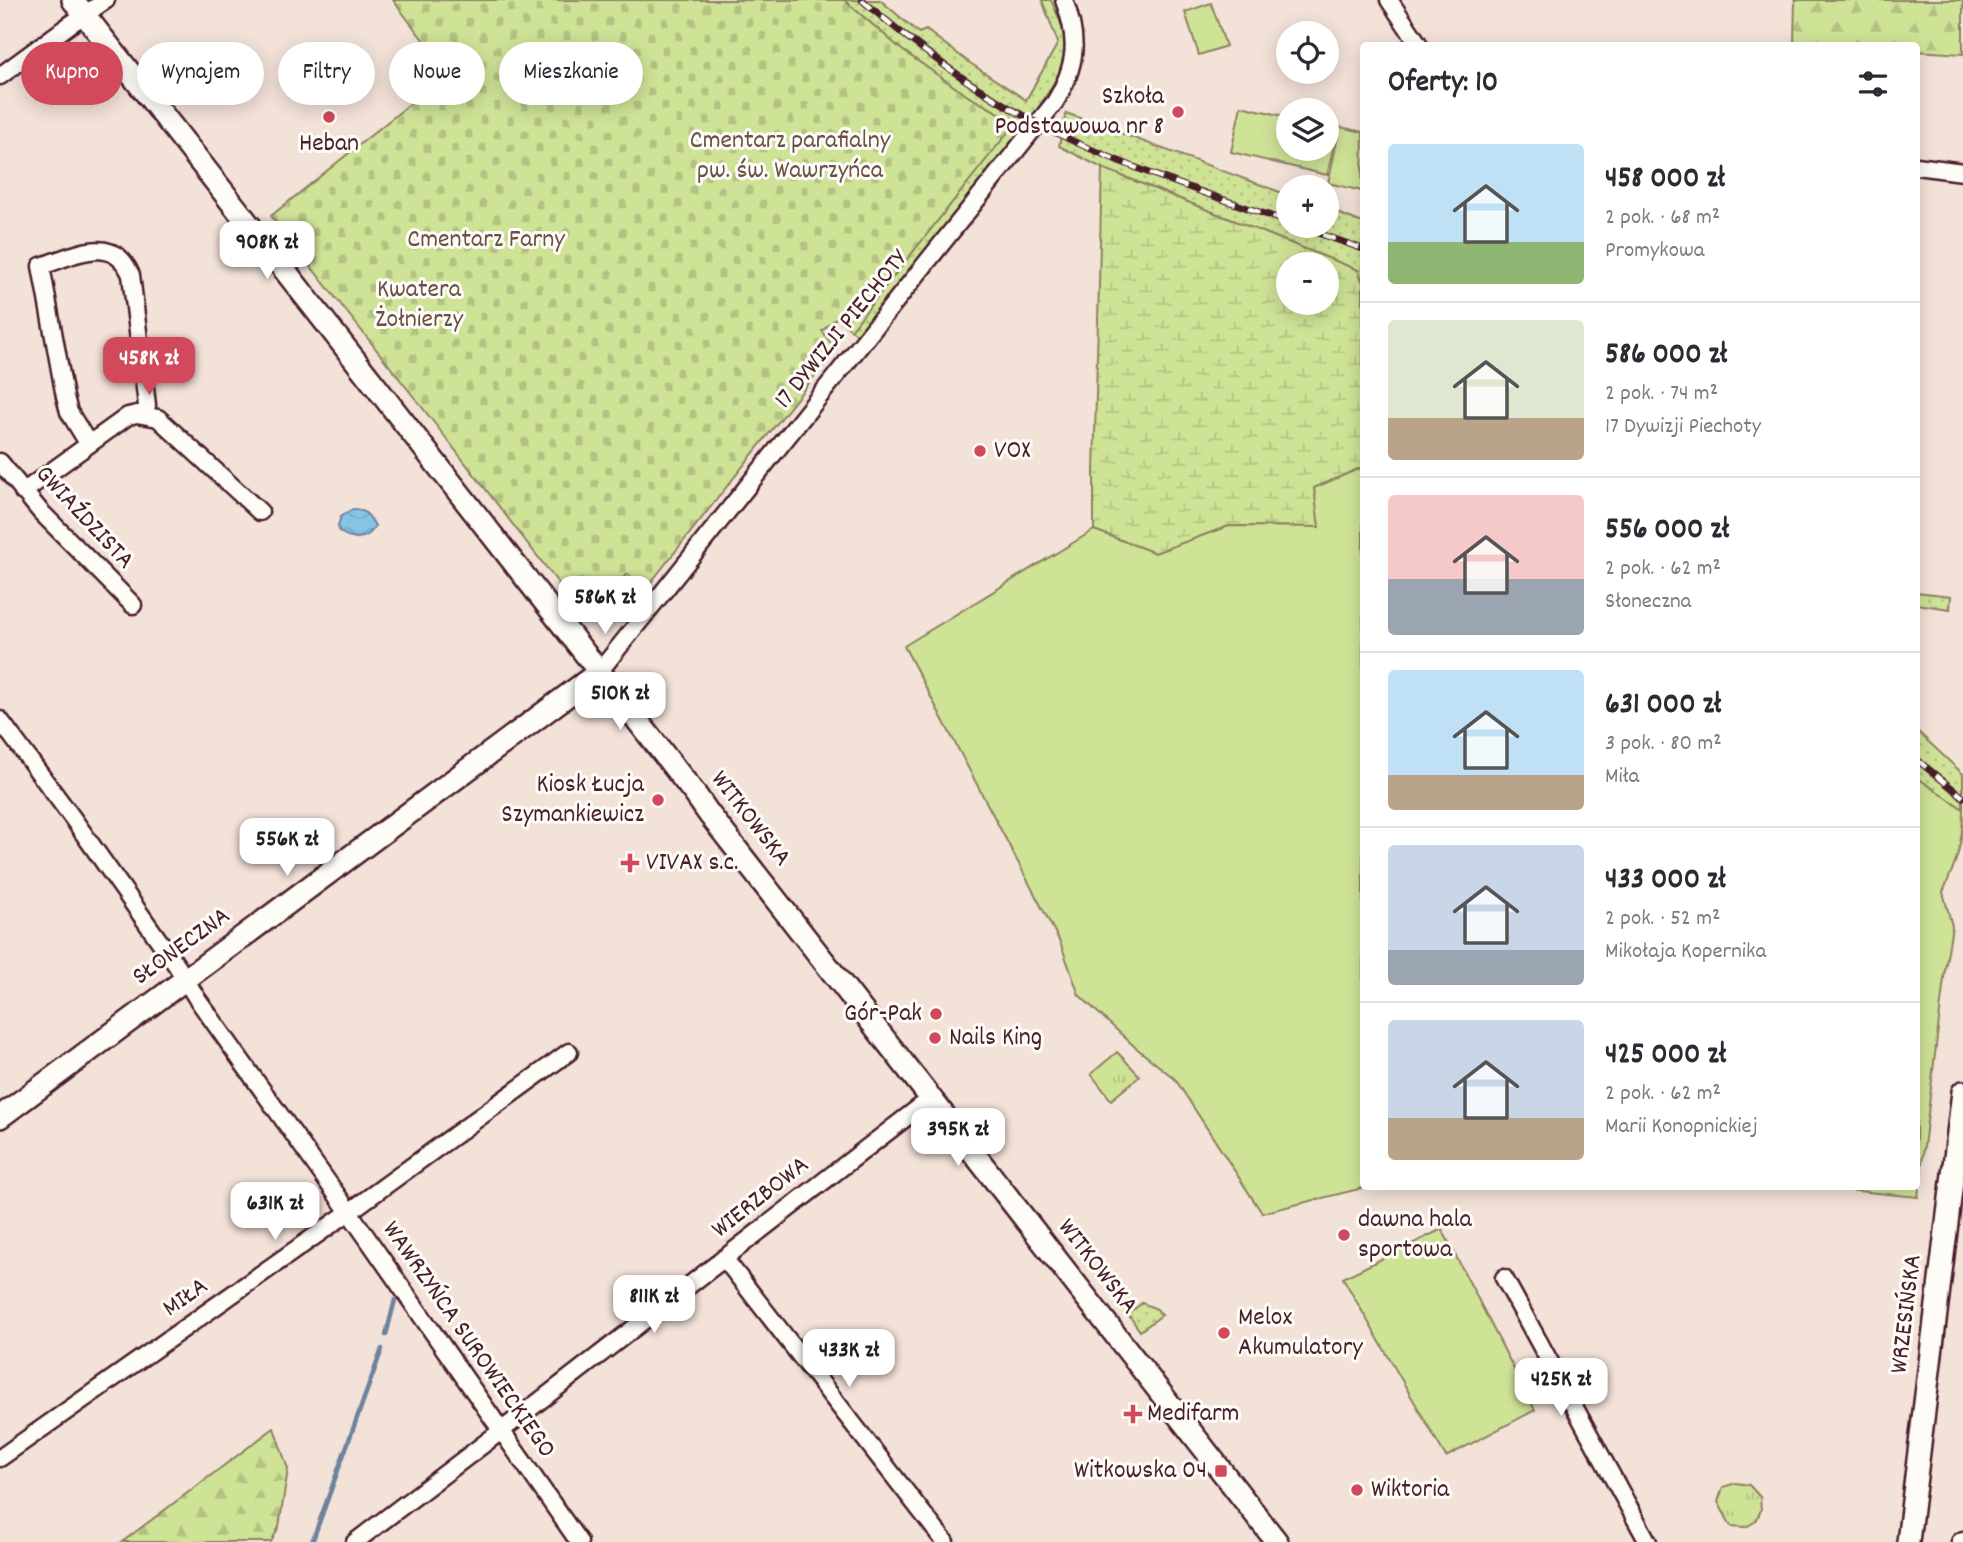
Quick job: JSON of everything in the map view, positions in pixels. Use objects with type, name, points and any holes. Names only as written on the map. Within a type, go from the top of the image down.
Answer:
[{"type":"street","points":[[0,76],[68,26],[79,8],[106,0]]},
{"type":"street","name":"17 DYWIZJI PIECHOTY","points":[[599,672],[1055,102],[1065,85],[1073,61],[1074,39],[1064,0]]},
{"type":"street","points":[[1389,0],[1417,42]]},
{"type":"street","name":"WITKOWSKA","points":[[79,8],[1277,1542]]},
{"type":"street","points":[[1920,167],[1963,172]]},
{"type":"street","points":[[88,443],[69,412],[65,397],[41,266],[97,248],[113,252],[127,266],[131,275],[147,405],[145,415]]},
{"type":"street","points":[[23,492],[128,416],[145,415],[158,418],[260,512]]},
{"type":"street","name":"GWIAŹDZISTA","points":[[0,462],[23,492],[133,605]]},
{"type":"street","name":"SŁONECZNA","points":[[0,1117],[599,672]]},
{"type":"street","name":"WAWRZYŃCA SUROWIECKIEGO","points":[[0,720],[74,820],[579,1542]]},
{"type":"street","name":"MIŁA","points":[[0,1458],[349,1212],[569,1052]]},
{"type":"street","name":"WRZESIŃSKA","points":[[1908,1542],[1963,1092]]},
{"type":"street","name":"WIERZBOWA","points":[[355,1542],[930,1099]]},
{"type":"street","points":[[724,1258],[945,1542]]},
{"type":"street","points":[[1504,1279],[1648,1542]]},
{"type":"green space","points":[[393,0],[844,0],[902,50],[969,97],[1016,122],[851,330],[837,317],[822,331],[836,349],[644,591],[628,574],[580,611],[271,216],[408,105],[485,105],[485,42],[425,42]]},
{"type":"green space","points":[[844,0],[880,0],[919,33],[926,30],[1026,100],[1058,43],[1042,0],[1051,0],[1063,28],[1065,43],[1059,73],[1037,110],[858,335],[851,330],[1015,122],[969,97],[902,50]]},
{"type":"green space","points":[[1795,0],[1963,0],[1963,54],[1920,51],[1920,42],[1794,42]]},
{"type":"green space","points":[[1211,3],[1226,46],[1199,55],[1185,12]]},
{"type":"green space","points":[[1241,106],[1276,114],[1276,161],[1330,161],[1327,175],[1231,152]]},
{"type":"green space","points":[[1066,113],[1276,191],[1276,237],[1102,168],[1059,146]]},
{"type":"green space","points":[[1340,127],[1360,131],[1360,191],[1339,186],[1339,175],[1330,175],[1333,161],[1339,161]]},
{"type":"green space","points":[[1102,168],[1313,252],[1276,252],[1276,315],[1339,315],[1339,262],[1358,270],[1360,275],[1360,468],[1314,488],[1320,527],[1229,526],[1155,553],[1094,530]]},
{"type":"green space","points":[[1339,214],[1360,222],[1360,275],[1358,270],[1339,262],[1339,252],[1313,252],[1278,238],[1339,238]]},
{"type":"green space","points":[[1360,468],[1360,1189],[1262,1213],[1175,1079],[1135,1047],[1079,995],[1060,942],[904,646],[1094,530],[1155,553],[1229,526],[1319,527],[1314,488]]},
{"type":"green space","points":[[1920,592],[1951,596],[1950,609],[1920,605]]},
{"type":"green space","points":[[1920,734],[1963,774],[1963,809],[1920,780]]},
{"type":"green space","points":[[1920,780],[1963,809],[1958,852],[1943,892],[1952,926],[1920,1180]]},
{"type":"green space","points":[[1117,1052],[1140,1076],[1111,1100],[1091,1074]]},
{"type":"green space","points":[[1847,1190],[1919,1190],[1918,1197]]},
{"type":"green space","points":[[1442,1229],[1535,1410],[1446,1457],[1343,1278]]},
{"type":"green space","points":[[1142,1303],[1157,1309],[1162,1315],[1140,1331],[1128,1314]]},
{"type":"green space","points":[[274,1428],[288,1469],[279,1527],[271,1542],[122,1542]]},
{"type":"green space","points":[[1736,1483],[1749,1485],[1760,1497],[1761,1510],[1756,1521],[1746,1527],[1731,1526],[1718,1502],[1723,1487]]},
{"type":"water","points":[[353,509],[360,510],[371,519],[375,526],[368,535],[354,538],[339,531],[341,516]]},
{"type":"waterway","points":[[386,1335],[395,1300]]},
{"type":"waterway","points":[[312,1542],[382,1349]]},
{"type":"railway","points":[[862,0],[952,71],[1050,130],[1138,168],[1276,218]]},
{"type":"railway","points":[[1332,238],[1360,248]]},
{"type":"railway","points":[[1920,762],[1963,797]]},
{"type":"place","name":"Szkoła Podstawowa nr 8","points":[[1178,112]]},
{"type":"place","name":"Heban","points":[[329,117]]},
{"type":"place","name":"VOX","points":[[980,451]]},
{"type":"place","name":"Kiosk Łucja Szymankiewicz","points":[[658,800]]},
{"type":"place","name":"VIVAX s.c.","points":[[630,863]]},
{"type":"place","name":"Gór-Pak","points":[[936,1014]]},
{"type":"place","name":"Nails King","points":[[935,1038]]},
{"type":"place","name":"dawna hala sportowa","points":[[1344,1235]]},
{"type":"place","name":"Melox Akumulatory","points":[[1224,1333]]},
{"type":"place","name":"Medifarm","points":[[1133,1414]]},
{"type":"place","name":"Witkowska 04","points":[[1221,1471]]},
{"type":"place","name":"Wiktoria","points":[[1357,1490]]},
{"type":"park label","name":"Cmentarz parafialny pw. św. Wawrzyńca","points":[[790,156]]},
{"type":"park label","name":"Cmentarz Farny","points":[[486,240]]},
{"type":"park label","name":"Kwatera Żołnierzy","points":[[419,305]]}]
